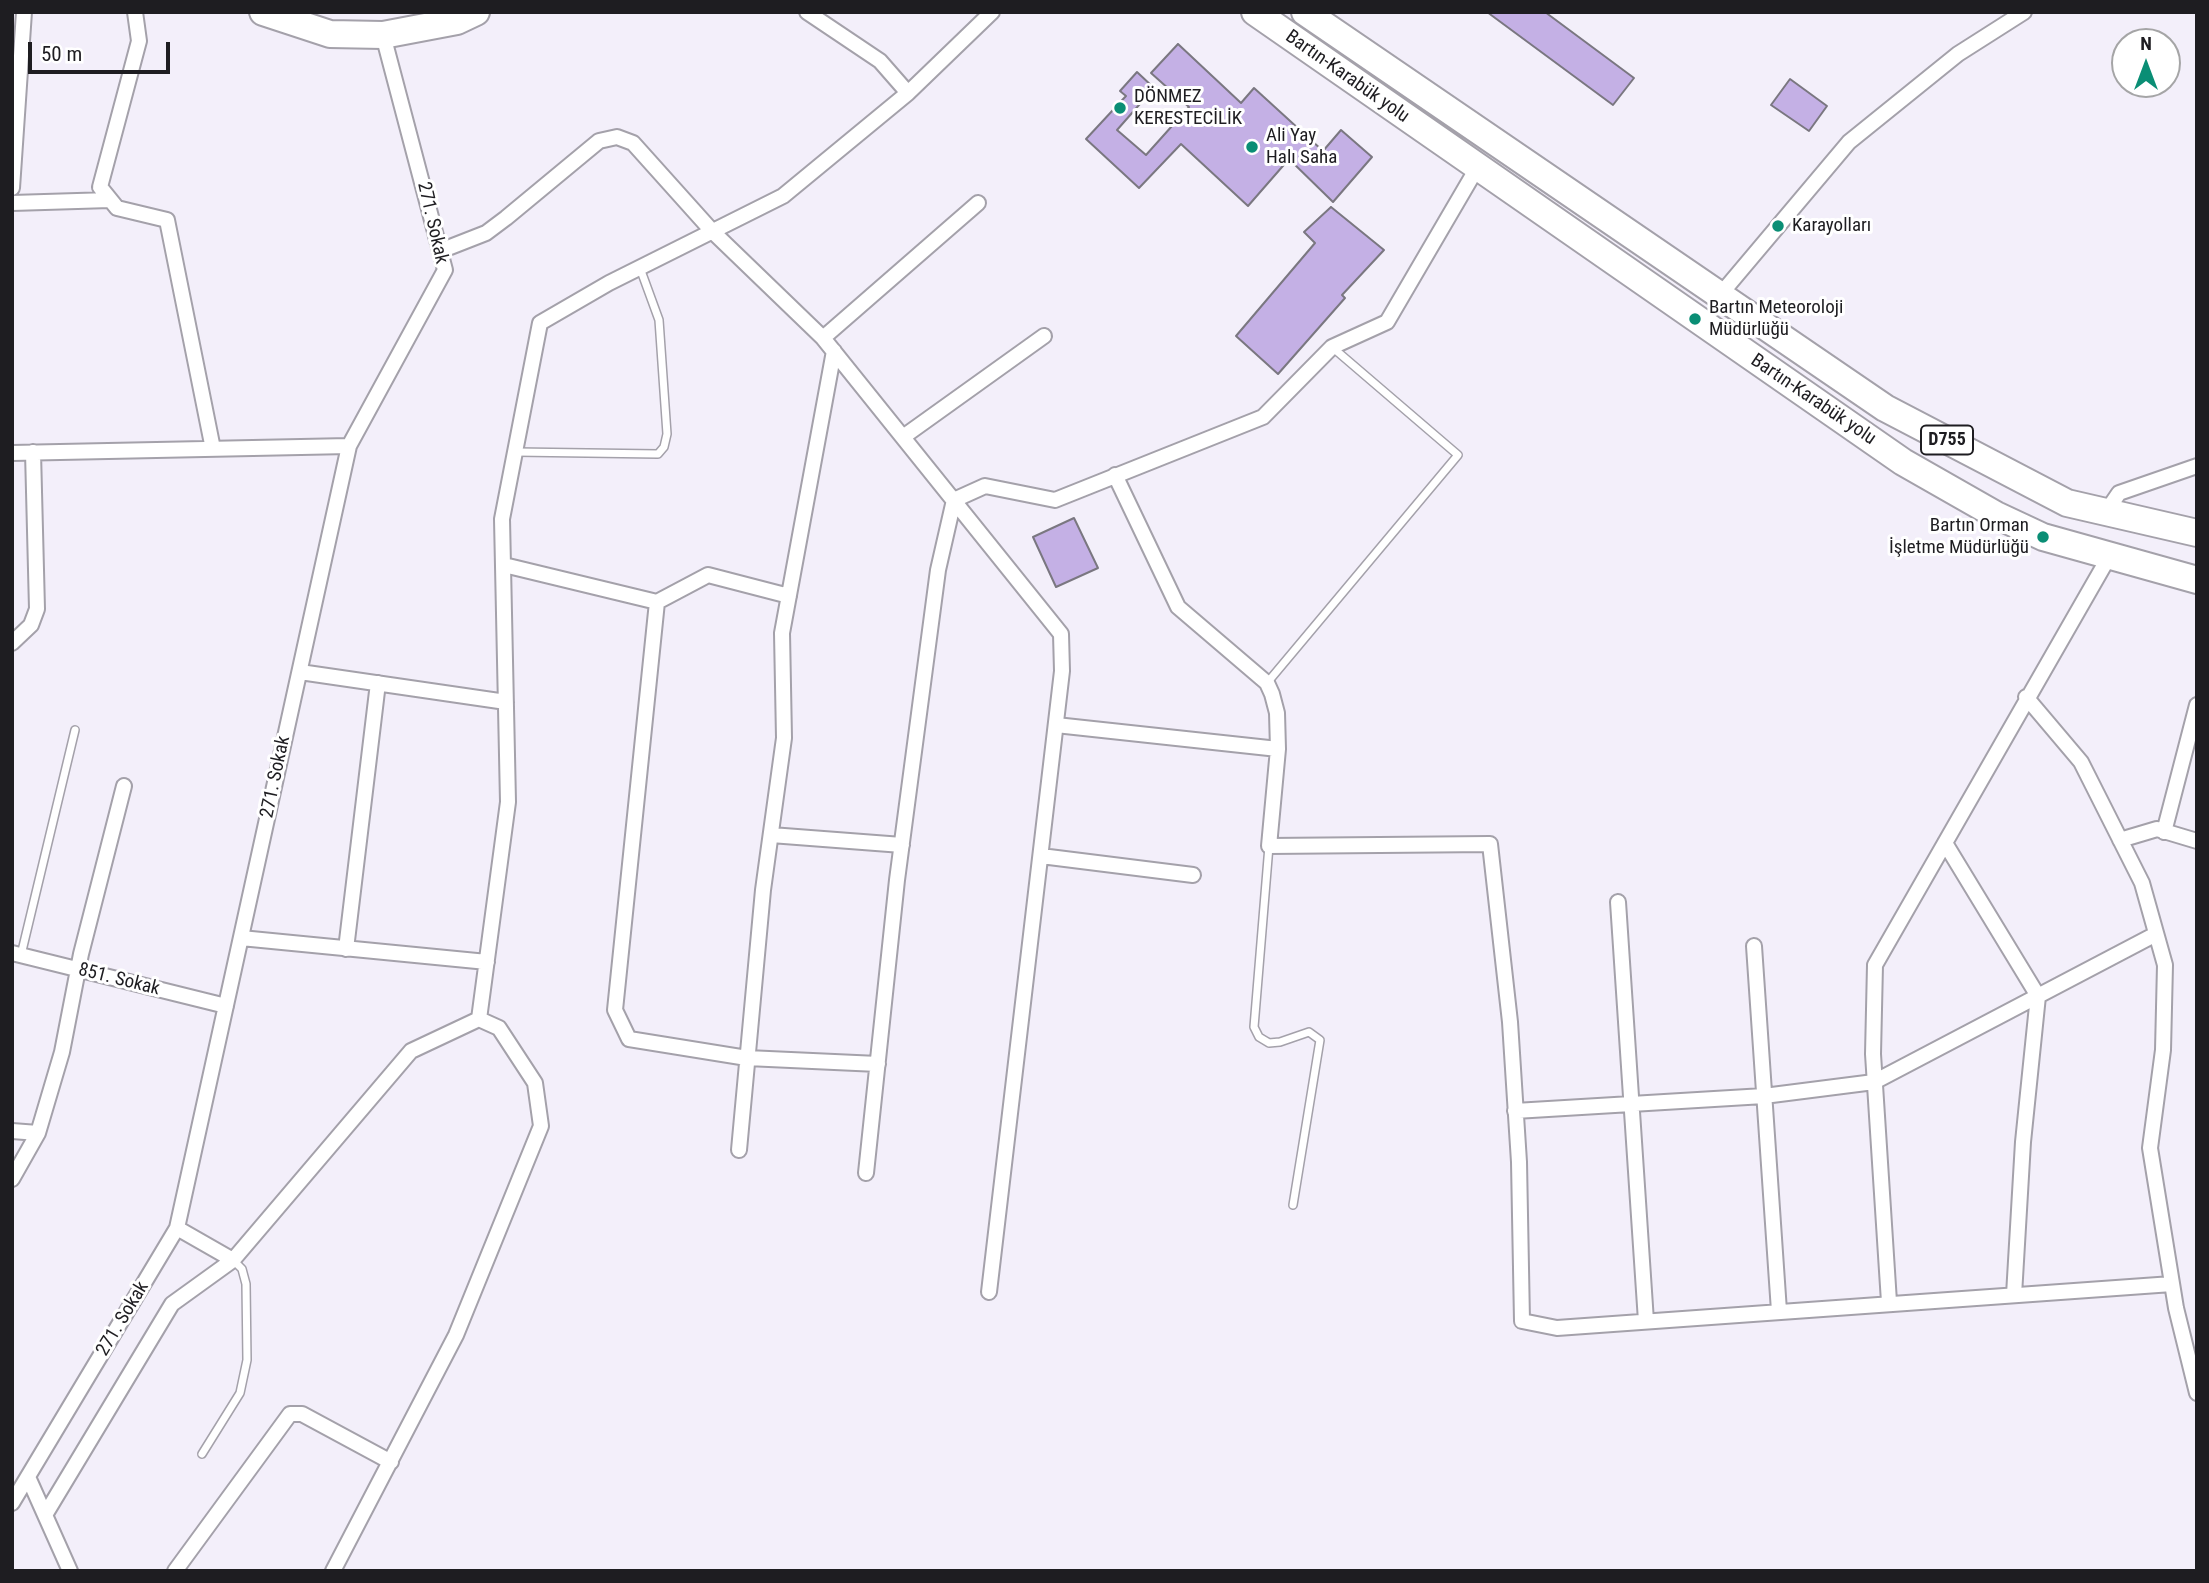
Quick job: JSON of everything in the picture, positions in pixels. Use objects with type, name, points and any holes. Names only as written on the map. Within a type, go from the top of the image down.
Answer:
[{"type":"highway","points":[[262,12],[330,34],[383,36],[457,21],[477,12]]},
{"type":"highway","name":"Bartın-Karabük yolu","points":[[1255,12],[1903,462],[1996,515],[2043,537],[2197,580]]},
{"type":"highway","name":"Bartın-Karabük yolu","points":[[1305,12],[1885,408],[2067,503],[2197,533]]},
{"type":"street","points":[[12,188],[24,12]]},
{"type":"street","points":[[135,12],[139,40],[100,187],[117,208],[167,220],[214,449]]},
{"type":"street","points":[[807,12],[880,61],[908,93]]},
{"type":"street","points":[[479,1019],[508,802],[502,519],[540,323],[640,267],[783,195],[908,93],[992,12]]},
{"type":"street","points":[[1720,295],[1849,142],[1958,54],[2024,12]]},
{"type":"street","name":"271. Sokak","points":[[12,1503],[177,1228],[349,446],[445,270],[383,36]]},
{"type":"street","points":[[440,251],[486,233],[608,138],[626,139],[634,143],[712,231],[824,338],[1061,634],[1062,671],[989,1292]]},
{"type":"street","points":[[954,500],[985,486],[1055,500],[1263,417],[1332,347],[1387,322],[1476,168]]},
{"type":"street","points":[[12,203],[110,200]]},
{"type":"street","points":[[824,338],[978,203]]},
{"type":"street","points":[[903,437],[1044,336]]},
{"type":"street","points":[[739,1150],[771,835],[784,738],[782,633],[834,351]]},
{"type":"street","points":[[12,453],[349,446]]},
{"type":"street","points":[[12,643],[31,625],[37,609],[33,453]]},
{"type":"street","points":[[2106,512],[2119,493],[2197,466]]},
{"type":"street","points":[[1115,475],[1178,607],[1267,683],[1277,713],[1278,749],[1269,846],[1489,844],[1510,1022],[1522,1321],[1557,1328],[2172,1284]]},
{"type":"street","points":[[866,1173],[902,845],[938,570],[954,500]]},
{"type":"street","points":[[1889,1303],[1874,1082],[1875,965],[2026,697],[2110,555]]},
{"type":"street","points":[[503,565],[657,602],[708,575],[789,596]]},
{"type":"street","points":[[657,602],[615,1010],[629,1039],[747,1058],[878,1064]]},
{"type":"street","points":[[300,672],[506,702]]},
{"type":"street","points":[[346,948],[378,683]]},
{"type":"street","points":[[2026,697],[2081,762],[2142,883],[2165,965],[2163,1050],[2150,1148],[2172,1284],[2194,1370],[2197,1393]]},
{"type":"street","points":[[2164,831],[2197,705]]},
{"type":"street","points":[[1056,725],[1278,749]]},
{"type":"street","points":[[12,1179],[38,1133],[62,1052],[78,971],[124,786]]},
{"type":"street","points":[[2120,840],[2157,829],[2197,841]]},
{"type":"street","points":[[771,835],[902,845]]},
{"type":"street","points":[[1945,844],[2038,996],[2022,1142],[2014,1295]]},
{"type":"street","points":[[1041,856],[1193,875]]},
{"type":"street","points":[[1618,902],[1646,1321]]},
{"type":"street","points":[[1515,1111],[1764,1096],[1874,1082],[2157,934]]},
{"type":"street","points":[[241,939],[486,962]]},
{"type":"street","points":[[1754,946],[1779,1311]]},
{"type":"street","name":"851. Sokak","points":[[17,954],[226,1006]]},
{"type":"street","points":[[45,1515],[172,1304],[233,1260],[411,1051],[479,1019],[499,1028],[535,1083],[541,1126],[456,1335],[333,1571]]},
{"type":"street","points":[[12,1130],[38,1133]]},
{"type":"street","points":[[177,1228],[233,1260]]},
{"type":"street","points":[[175,1571],[290,1414],[302,1414],[391,1462]]},
{"type":"street","points":[[28,1477],[70,1571]]},
{"type":"lane","points":[[515,452],[658,454],[664,447],[667,434],[659,320],[640,267]]},
{"type":"lane","points":[[1267,683],[1458,455],[1332,347]]},
{"type":"lane","points":[[17,954],[75,730]]},
{"type":"lane","points":[[1269,846],[1254,1027],[1259,1037],[1269,1043],[1309,1032],[1321,1041],[1293,1205]]},
{"type":"lane","points":[[202,1454],[240,1393],[247,1360],[246,1284],[242,1269],[233,1260]]},
{"type":"building","points":[[1487,12],[1545,12],[1634,78],[1613,105]]},
{"type":"building","points":[[1178,44],[1241,103],[1254,88],[1323,151],[1341,130],[1372,157],[1333,202],[1289,159],[1248,206],[1181,144],[1139,188],[1086,139],[1126,96],[1120,91],[1137,72],[1154,88],[1117,130],[1146,155],[1189,107],[1151,73]]},
{"type":"building","points":[[1790,79],[1827,106],[1809,131],[1771,105]]},
{"type":"building","points":[[1331,207],[1384,250],[1342,295],[1345,298],[1278,374],[1236,336],[1315,243],[1304,232]]},
{"type":"building","points":[[1074,518],[1098,568],[1056,587],[1033,537]]},
{"type":"place","name":"DÖNMEZ KERESTECİLİK","points":[[1120,108]]},
{"type":"place","name":"Ali Yay Halı Saha","points":[[1252,147]]},
{"type":"place","name":"Karayolları","points":[[1778,226]]},
{"type":"place","name":"Bartın Meteoroloji Müdürlüğü","points":[[1695,319]]},
{"type":"place","name":"Bartın Orman İşletme Müdürlüğü","points":[[2043,537]]}]
